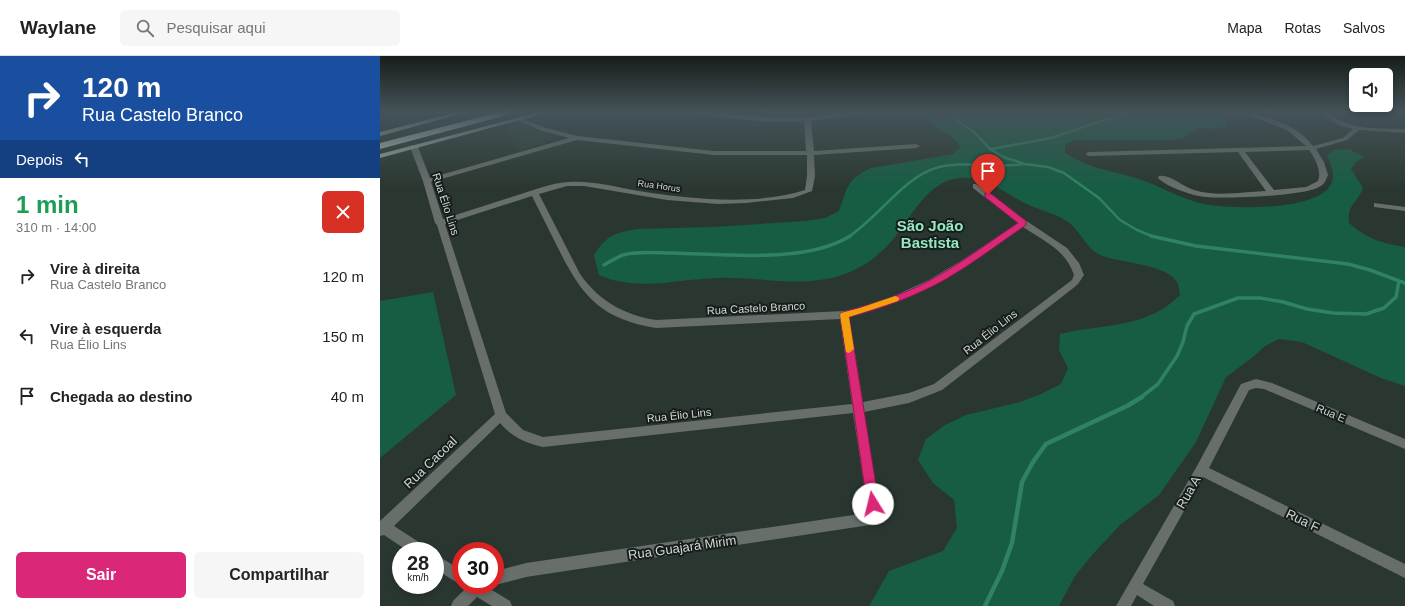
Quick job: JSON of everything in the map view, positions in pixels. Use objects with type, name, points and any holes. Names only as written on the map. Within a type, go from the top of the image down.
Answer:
[{"type":"highway","points":[[380,142],[396,138]]},
{"type":"highway","points":[[380,148],[414,138]]},
{"type":"main road","points":[[380,156],[449,138]]},
{"type":"street","points":[[427,181],[578,138],[714,153],[810,153],[916,146]]},
{"type":"street","name":"Rua Horus","points":[[439,223],[534,192],[559,186],[584,184],[692,201],[746,201],[802,194],[809,188],[810,153],[809,138]]},
{"type":"street","points":[[1162,178],[1191,192],[1202,194],[1227,195],[1309,189],[1321,183],[1324,175],[1320,159],[1313,148],[1301,138]]},
{"type":"street","points":[[1089,154],[1313,148],[1347,138]]},
{"type":"street","name":"Rua Élio Lins","points":[[414,147],[427,181],[439,223],[501,415],[510,426],[524,437],[543,442],[858,408],[904,399],[922,394],[938,387],[1075,282],[1079,276],[1069,256],[1048,238],[1023,223],[976,186]]},
{"type":"street","points":[[1241,151],[1271,192]]},
{"type":"street","name":"Rua Castelo Branco","points":[[534,192],[576,275],[583,286],[598,301],[624,316],[644,322],[668,324],[844,315],[875,306],[921,288],[944,276],[1023,223]]},
{"type":"street","points":[[1377,205],[1405,209]]},
{"type":"street","points":[[844,315],[858,408]]},
{"type":"street","name":"Rua E","points":[[1256,384],[1268,386],[1405,444]]},
{"type":"street","name":"Rua A","points":[[1123,606],[1201,470],[1245,387],[1256,384]]},
{"type":"street","name":"Rua Guajará Mirim","points":[[504,576],[526,570],[870,519],[874,509],[858,408]]},
{"type":"street","name":"Rua Cacoal","points":[[382,528],[501,415]]},
{"type":"street","name":"Rua F","points":[[1201,470],[1405,571]]},
{"type":"street","points":[[382,528],[405,542]]},
{"type":"street","points":[[1134,586],[1168,606]]},
{"type":"street","points":[[458,606],[469,594]]},
{"type":"street","points":[[488,594],[505,606]]},
{"type":"shaded area","points":[[511,138],[558,138],[518,151]]},
{"type":"green space","points":[[953,138],[1184,138],[1169,140],[1076,140],[1065,144],[1065,153],[1083,163],[1145,181],[1195,202],[1216,206],[1233,207],[1274,206],[1311,199],[1325,192],[1332,182],[1333,172],[1327,156],[1333,150],[1349,149],[1364,157],[1356,162],[1351,169],[1363,188],[1351,208],[1349,223],[1368,237],[1375,240],[1405,247],[1405,386],[1381,378],[1302,342],[1279,339],[1265,346],[1226,377],[1196,442],[1159,495],[1120,525],[1092,555],[1075,576],[1059,606],[869,606],[889,571],[943,551],[957,528],[954,500],[933,483],[918,460],[926,439],[945,425],[966,415],[1020,402],[1061,384],[1068,368],[1059,350],[1060,334],[1123,324],[1153,314],[1167,306],[1180,295],[1177,282],[1163,271],[1103,256],[1097,253],[1088,245],[1077,230],[1064,219],[1022,202],[989,183],[971,178],[950,180],[930,192],[922,200],[892,241],[880,253],[870,261],[851,271],[832,278],[795,282],[717,278],[643,284],[628,283],[599,275],[594,255],[607,239],[622,232],[637,229],[712,227],[806,221],[825,218],[839,211],[849,185],[863,172],[871,168],[953,154],[960,147]]},
{"type":"green space","points":[[433,292],[456,395],[380,458],[380,301]]},
{"type":"waterway","points":[[979,138],[990,149],[1003,157],[1025,164],[1048,167],[1064,173],[1099,198],[1120,220],[1137,230],[1152,236]]},
{"type":"waterway","points":[[991,149],[1052,138]]},
{"type":"waterway","points":[[848,237],[859,229],[913,180],[936,168],[957,165],[1002,166],[1024,164]]},
{"type":"waterway","points":[[1152,236],[1196,246],[1348,264],[1370,270],[1405,283]]},
{"type":"waterway","points":[[604,265],[623,255],[641,253],[739,255],[788,254],[811,251],[832,245],[848,237]]},
{"type":"waterway","points":[[1140,398],[1158,384],[1177,356],[1183,342],[1187,326],[1194,314],[1238,298],[1260,298],[1283,302],[1307,309],[1333,313],[1366,314],[1384,308],[1396,297],[1399,281]]},
{"type":"waterway","points":[[985,606],[1002,571],[1012,543],[1022,482],[1033,462],[1046,444],[1127,406],[1142,397]]},
{"type":"slow traffic","points":[[849,349],[844,315],[862,311],[895,299]]},
{"type":"district","name":"São João Bastista","points":[[930,234]]},
{"type":"route","points":[[873,504],[844,315],[862,311],[921,288],[944,276],[1023,223],[988,195]]}]
